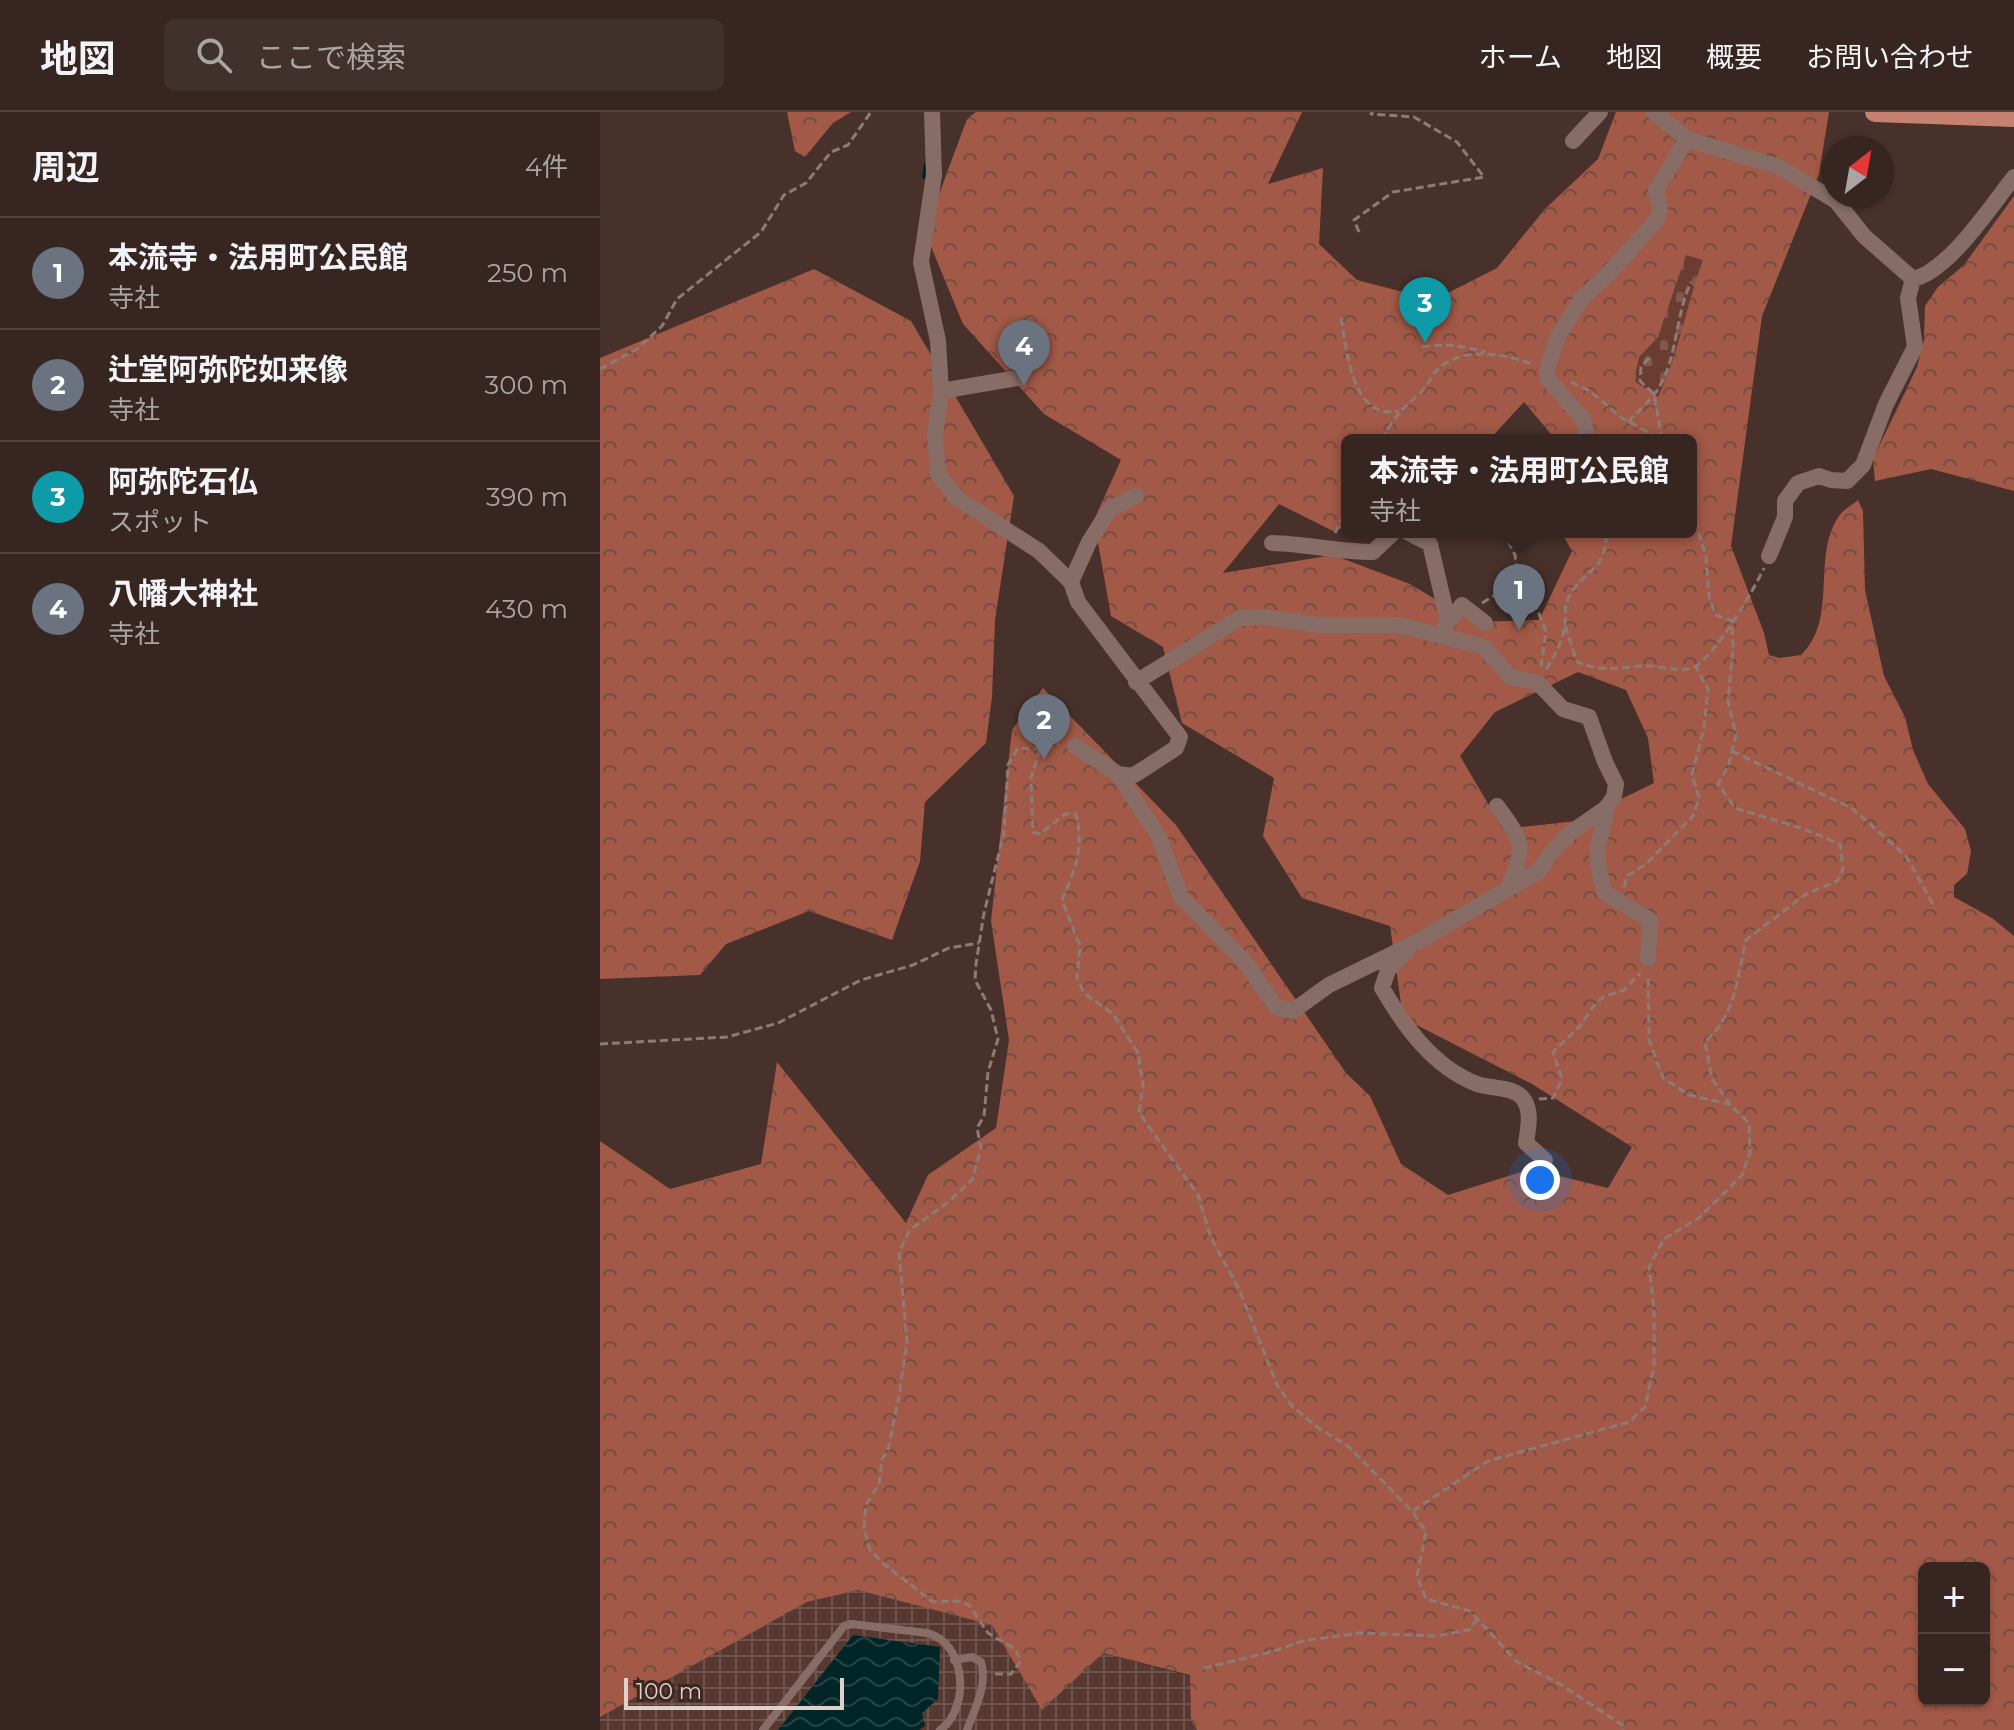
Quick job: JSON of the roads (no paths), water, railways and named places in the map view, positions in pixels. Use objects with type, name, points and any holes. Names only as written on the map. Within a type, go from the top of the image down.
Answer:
[{"type":"main road","points":[[1875,112],[2014,117]]},
{"type":"street","points":[[932,112],[934,175],[921,262],[935,316],[941,391],[935,435],[938,474],[957,498],[1039,551],[1071,582],[1078,602],[1180,737],[1176,748],[1139,772],[1132,776],[1118,774]]},
{"type":"street","points":[[1573,141],[1600,112]]},
{"type":"street","points":[[1654,112],[1687,139],[1779,167],[1836,201],[1874,246],[1913,279]]},
{"type":"street","points":[[1587,434],[1583,419],[1547,378],[1557,338],[1582,298],[1657,220],[1660,209],[1656,190],[1687,139]]},
{"type":"street","points":[[1913,279],[1923,277],[1945,260],[2014,177]]},
{"type":"street","points":[[1769,556],[1785,517],[1785,501],[1798,483],[1819,476],[1847,481],[1863,465],[1886,404],[1915,347],[1908,298],[1913,279]]},
{"type":"street","points":[[941,391],[1018,378]]},
{"type":"street","points":[[1071,582],[1089,542],[1110,509],[1136,496]]},
{"type":"street","points":[[1272,543],[1373,552],[1388,538]]},
{"type":"street","points":[[1418,538],[1430,544],[1444,628]]},
{"type":"street","points":[[1444,628],[1462,605],[1485,623]]},
{"type":"street","points":[[1075,746],[1118,774],[1159,837],[1181,897],[1245,962],[1276,1007],[1293,1011],[1329,985],[1417,942],[1539,871],[1570,833],[1606,808],[1614,797],[1616,784],[1589,717],[1563,709],[1538,683],[1510,677],[1484,647],[1461,642],[1444,628],[1319,625],[1264,617],[1240,618],[1136,682]]},
{"type":"street","points":[[1497,806],[1519,836],[1521,859],[1507,890]]},
{"type":"street","points":[[1606,808],[1606,821],[1598,845],[1598,868],[1605,893],[1650,920],[1648,959]]},
{"type":"street","points":[[1417,942],[1388,970],[1382,988],[1403,1023],[1421,1045],[1445,1065],[1477,1084],[1502,1088],[1525,1101],[1529,1118],[1526,1143],[1545,1160]]},
{"type":"lane","points":[[763,1730],[844,1626],[852,1624],[939,1636],[949,1644],[960,1682],[958,1704],[950,1723],[940,1730]]},
{"type":"lane","points":[[954,1660],[972,1657],[981,1662],[984,1674],[967,1730]]},
{"type":"water","points":[[853,1635],[940,1647],[938,1699],[922,1713],[925,1726],[919,1730],[778,1730]]},
{"type":"waterway","points":[[924,177],[926,164]]},
{"type":"place","name":"阿弥陀石仏","points":[[1425,343]]},
{"type":"place","name":"八幡大神社","points":[[1024,386]]},
{"type":"place","name":"本流寺・法用町公民館","points":[[1519,630]]},
{"type":"place","name":"辻堂阿弥陀如来像","points":[[1044,760]]}]
